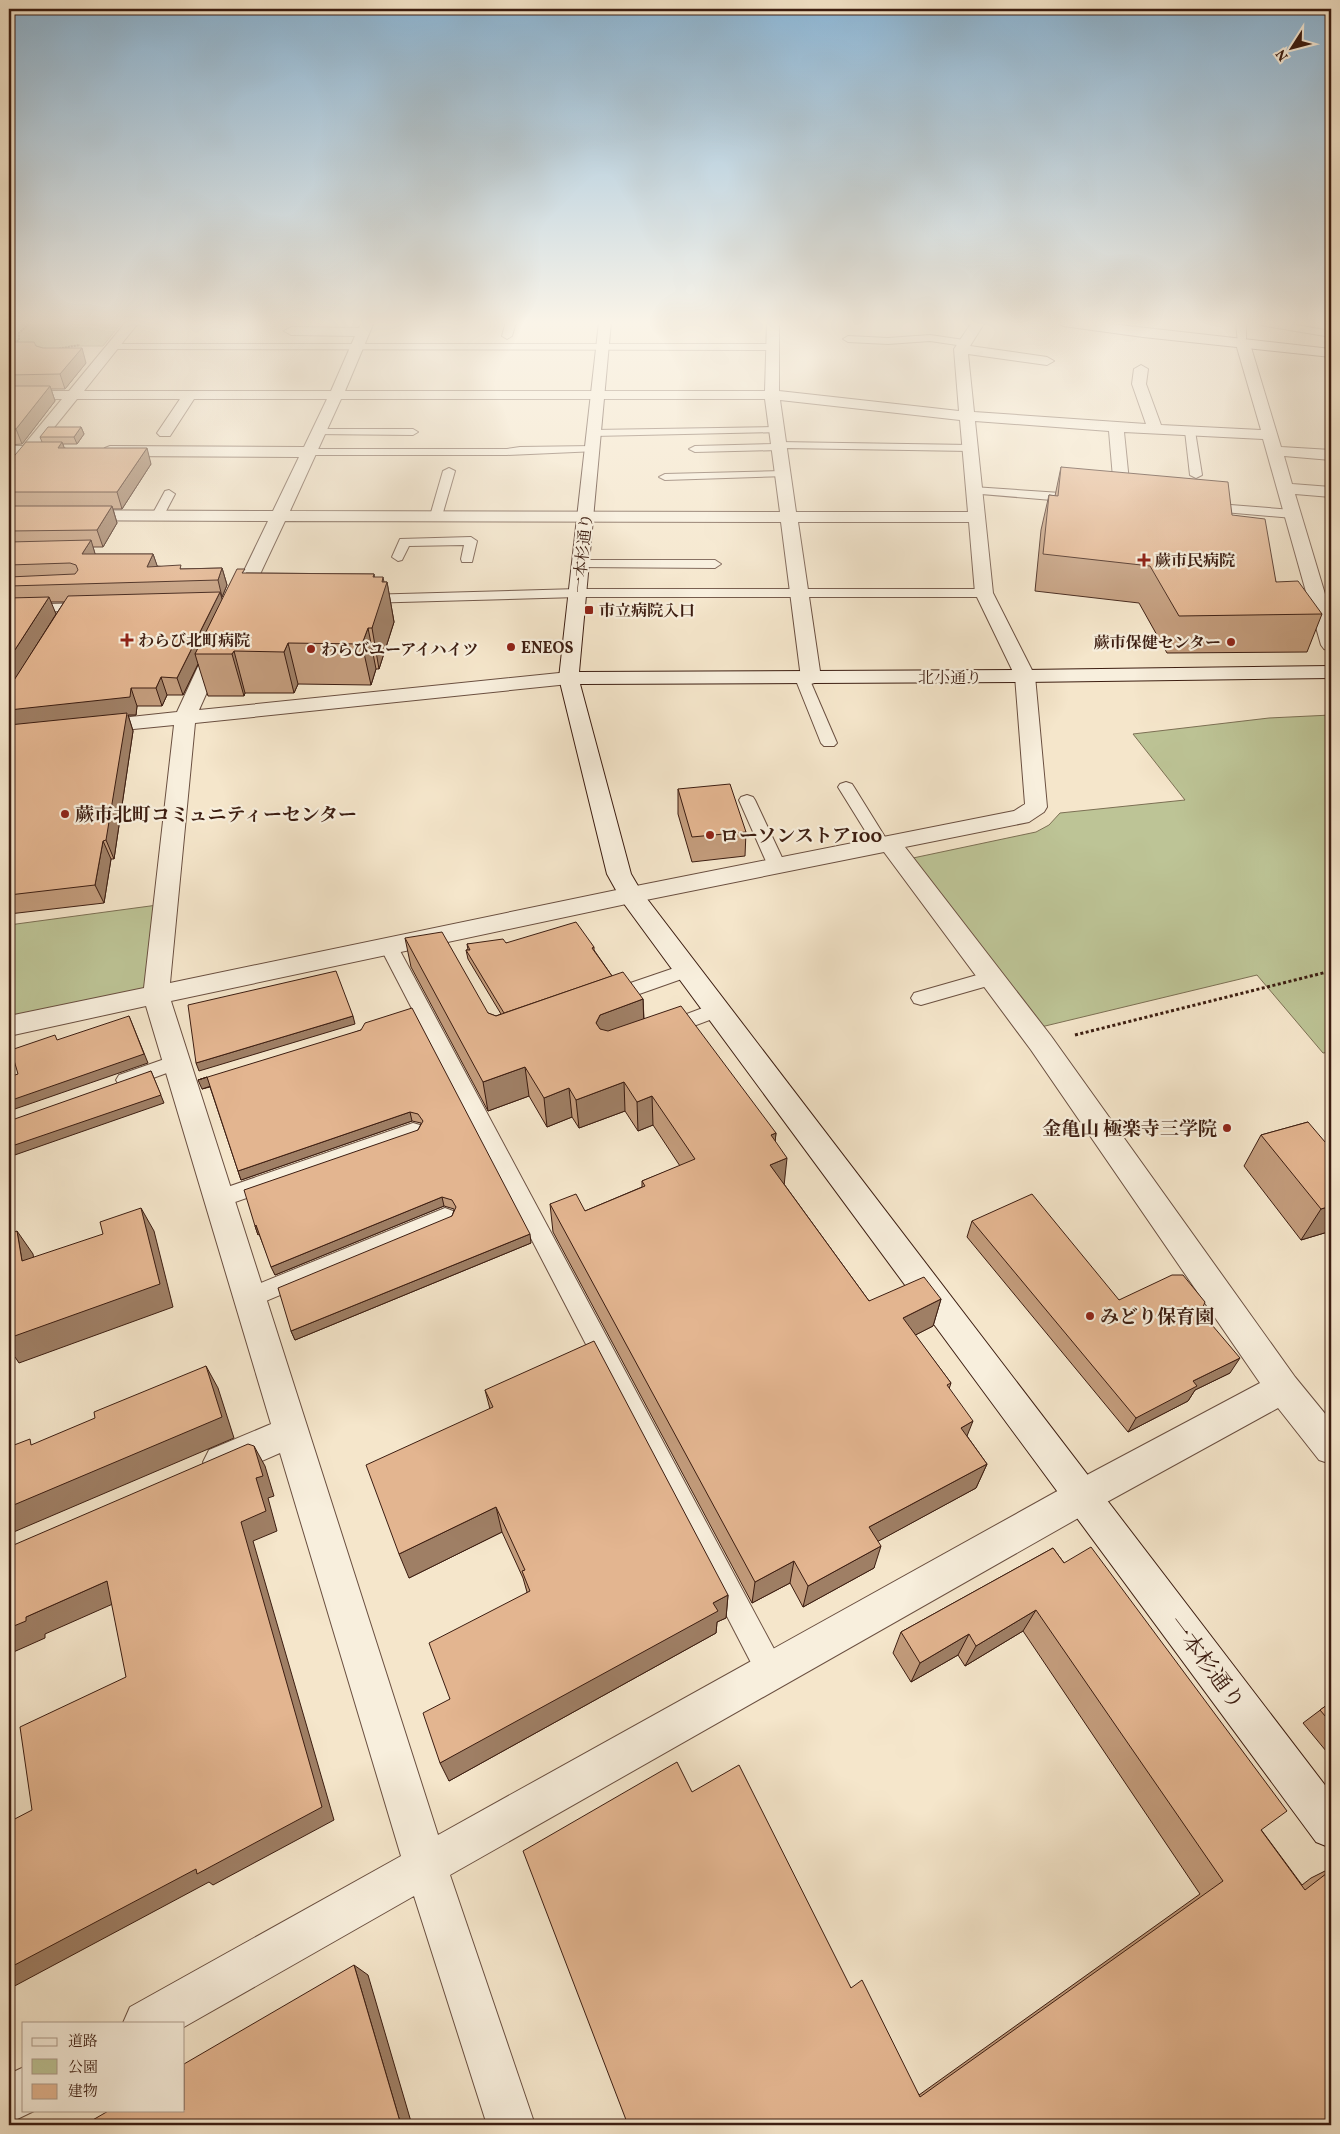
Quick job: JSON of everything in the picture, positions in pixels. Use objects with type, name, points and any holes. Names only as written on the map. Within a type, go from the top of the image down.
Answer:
[{"type":"street","points":[[9,473],[51,422]]},
{"type":"street","points":[[165,433],[173,422]]},
{"type":"street","points":[[323,422],[279,516],[235,602],[185,718],[156,996],[187,1076],[218,1199],[426,1867],[511,2125]]},
{"type":"street","name":"一本杉通り","points":[[596,422],[569,678],[619,874],[631,896],[686,970],[1331,1827]]},
{"type":"street","points":[[777,422],[800,592],[806,678]]},
{"type":"street","points":[[9,1026],[389,947],[448,944],[631,896],[1021,817],[1036,807],[1025,676],[984,594],[973,491],[968,422]]},
{"type":"street","points":[[1097,422],[1116,427],[1270,435]]},
{"type":"street","points":[[1152,422],[1155,429]]},
{"type":"street","points":[[1266,422],[1331,645]]},
{"type":"street","points":[[1116,427],[1123,501]]},
{"type":"street","points":[[26,432],[43,432]]},
{"type":"street","points":[[9,451],[66,451]]},
{"type":"street","points":[[1274,451],[1331,455]]},
{"type":"street","points":[[95,452],[309,452]]},
{"type":"street","points":[[1285,488],[1331,492]]},
{"type":"street","points":[[9,515],[279,516],[442,526],[586,516],[976,517]]},
{"type":"street","name":"北小通り","points":[[77,729],[569,678],[806,678],[1331,672]]},
{"type":"street","points":[[885,844],[1041,1043],[1283,1388],[1331,1448]]},
{"type":"street","points":[[148,2022],[1083,1496],[1283,1388]]},
{"type":"street","points":[[191,1475],[291,1432]]},
{"type":"street","points":[[9,2099],[22,2092]]},
{"type":"lane","points":[[1190,431],[1196,476]]},
{"type":"lane","points":[[318,432],[413,432]]},
{"type":"lane","points":[[309,452],[507,452],[594,441],[782,452]]},
{"type":"lane","points":[[695,449],[782,452],[970,448]]},
{"type":"lane","points":[[665,477],[782,452]]},
{"type":"lane","points":[[442,526],[449,472]]},
{"type":"lane","points":[[973,491],[1093,499]]},
{"type":"lane","points":[[158,515],[169,494]]},
{"type":"lane","points":[[1189,506],[1293,514]]},
{"type":"lane","points":[[398,557],[404,542],[442,526]]},
{"type":"lane","points":[[442,526],[471,541],[467,558]]},
{"type":"lane","points":[[582,564],[715,564]]},
{"type":"lane","points":[[355,599],[578,593],[800,592],[984,594]]},
{"type":"lane","points":[[9,609],[99,606]]},
{"type":"lane","points":[[59,623],[69,607]]},
{"type":"lane","points":[[806,678],[829,743]]},
{"type":"lane","points":[[846,787],[885,844]]},
{"type":"lane","points":[[747,800],[777,866]]},
{"type":"lane","points":[[389,947],[771,1672]]},
{"type":"lane","points":[[594,1003],[686,970]]},
{"type":"lane","points":[[921,998],[991,978]]},
{"type":"lane","points":[[654,1034],[716,1010]]},
{"type":"lane","points":[[111,1085],[187,1076]]},
{"type":"lane","points":[[218,1199],[412,1131]]},
{"type":"lane","points":[[249,1298],[446,1217]]},
{"type":"path","points":[[1041,1043],[1331,971]]},
{"type":"green space","points":[[1331,715],[1331,1052],[1323,1053],[1257,975],[1041,1027],[913,858],[1036,832],[1049,825],[1060,813],[1185,800],[1133,734],[1269,718]]},
{"type":"green space","points":[[165,904],[156,996],[9,1026],[9,925]]},
{"type":"building","points":[[9,422],[22,422],[16,429],[9,429]]},
{"type":"building","points":[[48,427],[81,427],[74,437],[40,437]]},
{"type":"building","points":[[26,442],[62,442],[58,448],[147,448],[117,492],[9,492],[9,462]]},
{"type":"building","points":[[1061,467],[1228,482],[1232,515],[1265,519],[1276,582],[1298,581],[1322,614],[1179,616],[1150,566],[1043,554],[1049,495],[1058,496]]},
{"type":"building","points":[[9,506],[112,506],[97,530],[9,531]]},
{"type":"building","points":[[91,540],[82,554],[153,554],[147,567],[181,565],[180,569],[222,568],[218,580],[9,586],[9,577],[75,574],[78,570],[76,565],[70,563],[9,565],[9,542]]},
{"type":"building","points":[[237,569],[245,569],[242,573],[374,574],[373,577],[383,577],[382,582],[387,582],[372,628],[368,628],[362,644],[288,643],[284,652],[234,651],[232,654],[195,654]]},
{"type":"building","points":[[220,592],[177,678],[161,677],[156,688],[131,688],[130,697],[9,710],[9,688],[68,596]]},
{"type":"building","points":[[49,597],[9,659],[9,598]]},
{"type":"building","name":"蕨市北町コミュニティーセンター","points":[[127,713],[106,840],[103,841],[95,885],[9,895],[9,725]]},
{"type":"building","points":[[730,784],[746,832],[692,837],[678,789]]},
{"type":"building","points":[[576,922],[612,976],[504,1013],[466,950],[470,950],[467,944],[503,939],[506,943]]},
{"type":"building","points":[[442,932],[488,1013],[496,1016],[623,972],[643,999],[600,1015],[596,1023],[600,1029],[608,1031],[681,1006],[776,1133],[771,1135],[787,1158],[770,1165],[869,1301],[924,1277],[941,1299],[903,1318],[951,1383],[947,1385],[973,1421],[961,1428],[987,1464],[869,1527],[881,1546],[808,1586],[794,1561],[755,1582],[550,1204],[576,1194],[585,1211],[645,1186],[642,1181],[695,1159],[652,1096],[637,1102],[624,1082],[576,1100],[569,1088],[544,1098],[525,1067],[483,1082],[405,938]]},
{"type":"building","points":[[336,971],[353,1016],[196,1063],[188,1005]]},
{"type":"building","points":[[412,1008],[530,1234],[291,1331],[278,1288],[452,1216],[456,1207],[452,1200],[442,1197],[271,1267],[255,1226],[244,1190],[418,1130],[423,1121],[418,1114],[410,1112],[238,1171],[207,1077],[361,1030],[365,1023]]},
{"type":"building","points":[[129,1016],[144,1054],[9,1101],[9,1077],[18,1074],[11,1050],[55,1035],[57,1040]]},
{"type":"building","points":[[151,1071],[161,1095],[9,1147],[9,1121]]},
{"type":"building","points":[[1308,1122],[1331,1149],[1331,1206],[1321,1209],[1261,1135]]},
{"type":"building","points":[[1032,1194],[1119,1300],[1172,1275],[1183,1275],[1205,1302],[1201,1312],[1240,1358],[1193,1381],[1197,1386],[1136,1418],[972,1221]]},
{"type":"building","points":[[141,1208],[160,1284],[9,1338],[9,1234],[17,1231],[22,1261],[103,1234],[100,1222]]},
{"type":"building","points":[[594,1341],[728,1595],[713,1603],[718,1611],[440,1763],[423,1713],[450,1699],[429,1643],[530,1591],[522,1571],[525,1570],[496,1507],[399,1554],[366,1465],[493,1407],[485,1390]]},
{"type":"building","points":[[206,1366],[222,1417],[9,1507],[9,1447],[30,1439],[31,1445],[95,1418],[94,1412]]},
{"type":"building","points":[[248,1444],[254,1446],[263,1476],[256,1478],[266,1511],[241,1522],[322,1807],[197,1874],[196,1869],[9,1968],[9,1822],[32,1810],[20,1727],[126,1677],[107,1581],[26,1617],[26,1621],[9,1628],[9,1547]]},
{"type":"building","points":[[1091,1547],[1287,1811],[1261,1830],[1305,1890],[1331,1870],[1331,1920],[1329,1922],[1331,1926],[1331,2125],[628,2125],[523,1851],[677,1762],[692,1792],[739,1765],[851,1988],[862,1980],[920,2097],[1223,1881],[1036,1610],[976,1646],[969,1634],[920,1663],[901,1632],[1053,1548],[1064,1563]]},
{"type":"building","points":[[1331,1702],[1331,1723],[1320,1710]]},
{"type":"building","points":[[354,1965],[401,2125],[84,2125],[107,2112],[185,2112],[185,2063]]},
{"type":"place","name":"蕨市民病院","points":[[1144,560]]},
{"type":"place","name":"市立病院入口","points":[[589,610]]},
{"type":"place","name":"わらび北町病院","points":[[127,640]]},
{"type":"place","name":"蕨市保健センター","points":[[1231,642]]},
{"type":"place","name":"ENEOS","points":[[511,647]]},
{"type":"place","name":"わらびユーアイハイツ","points":[[311,649]]},
{"type":"place","name":"蕨市北町コミュニティーセンター","points":[[65,814]]},
{"type":"place","name":"ローソンストア100","points":[[710,835]]},
{"type":"place","name":"金亀山 極楽寺三学院","points":[[1227,1128]]},
{"type":"place","name":"みどり保育園","points":[[1090,1316]]}]
